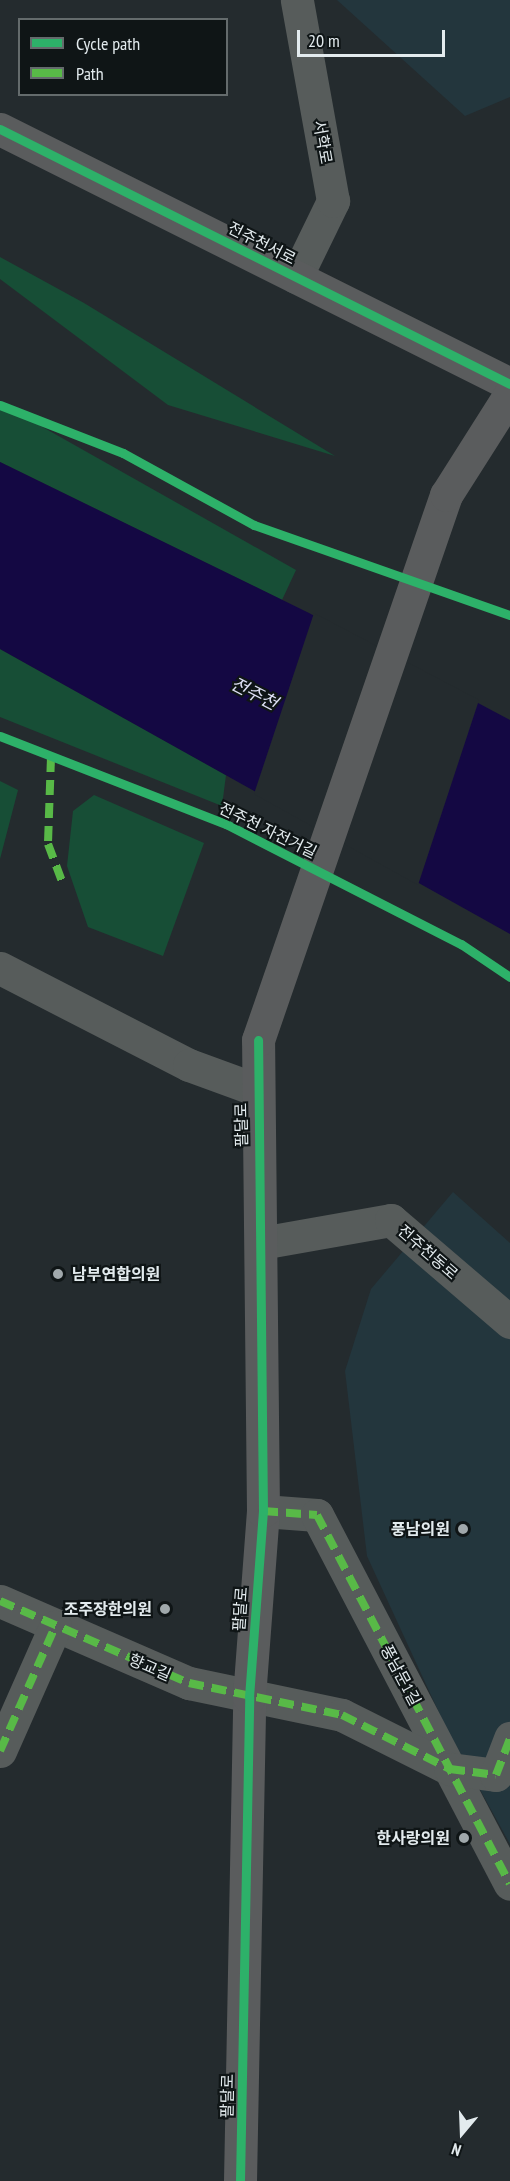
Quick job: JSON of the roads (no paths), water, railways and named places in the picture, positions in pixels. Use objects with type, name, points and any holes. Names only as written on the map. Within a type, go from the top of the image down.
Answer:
[{"type":"street","name":"서학로","points":[[296,277],[333,201],[297,0]]},
{"type":"street","name":"전주천서로","points":[[0,129],[510,384]]},
{"type":"street","name":"팔달로","points":[[240,2181],[249,1696],[263,1511],[261,1243],[255,1089],[258,1040],[446,495],[510,394]]},
{"type":"street","points":[[0,968],[189,1065],[255,1089]]},
{"type":"street","name":"전주천동로","points":[[261,1243],[390,1220],[510,1322]]},
{"type":"street","name":"풍남문1길","points":[[263,1511],[317,1515],[510,1884]]},
{"type":"street","name":"향교길","points":[[0,1601],[55,1627],[189,1683],[249,1696]]},
{"type":"street","points":[[0,1751],[55,1627]]},
{"type":"street","points":[[249,1696],[342,1715],[450,1769],[496,1774],[510,1738]]},
{"type":"water","name":"전주천","points":[[0,462],[309,613],[510,720],[510,934],[0,649]]},
{"type":"place","name":"남부연합의원","points":[[58,1274]]},
{"type":"place","name":"풍남의원","points":[[463,1529]]},
{"type":"place","name":"조주장한의원","points":[[165,1609]]},
{"type":"place","name":"한사랑의원","points":[[464,1838]]}]
